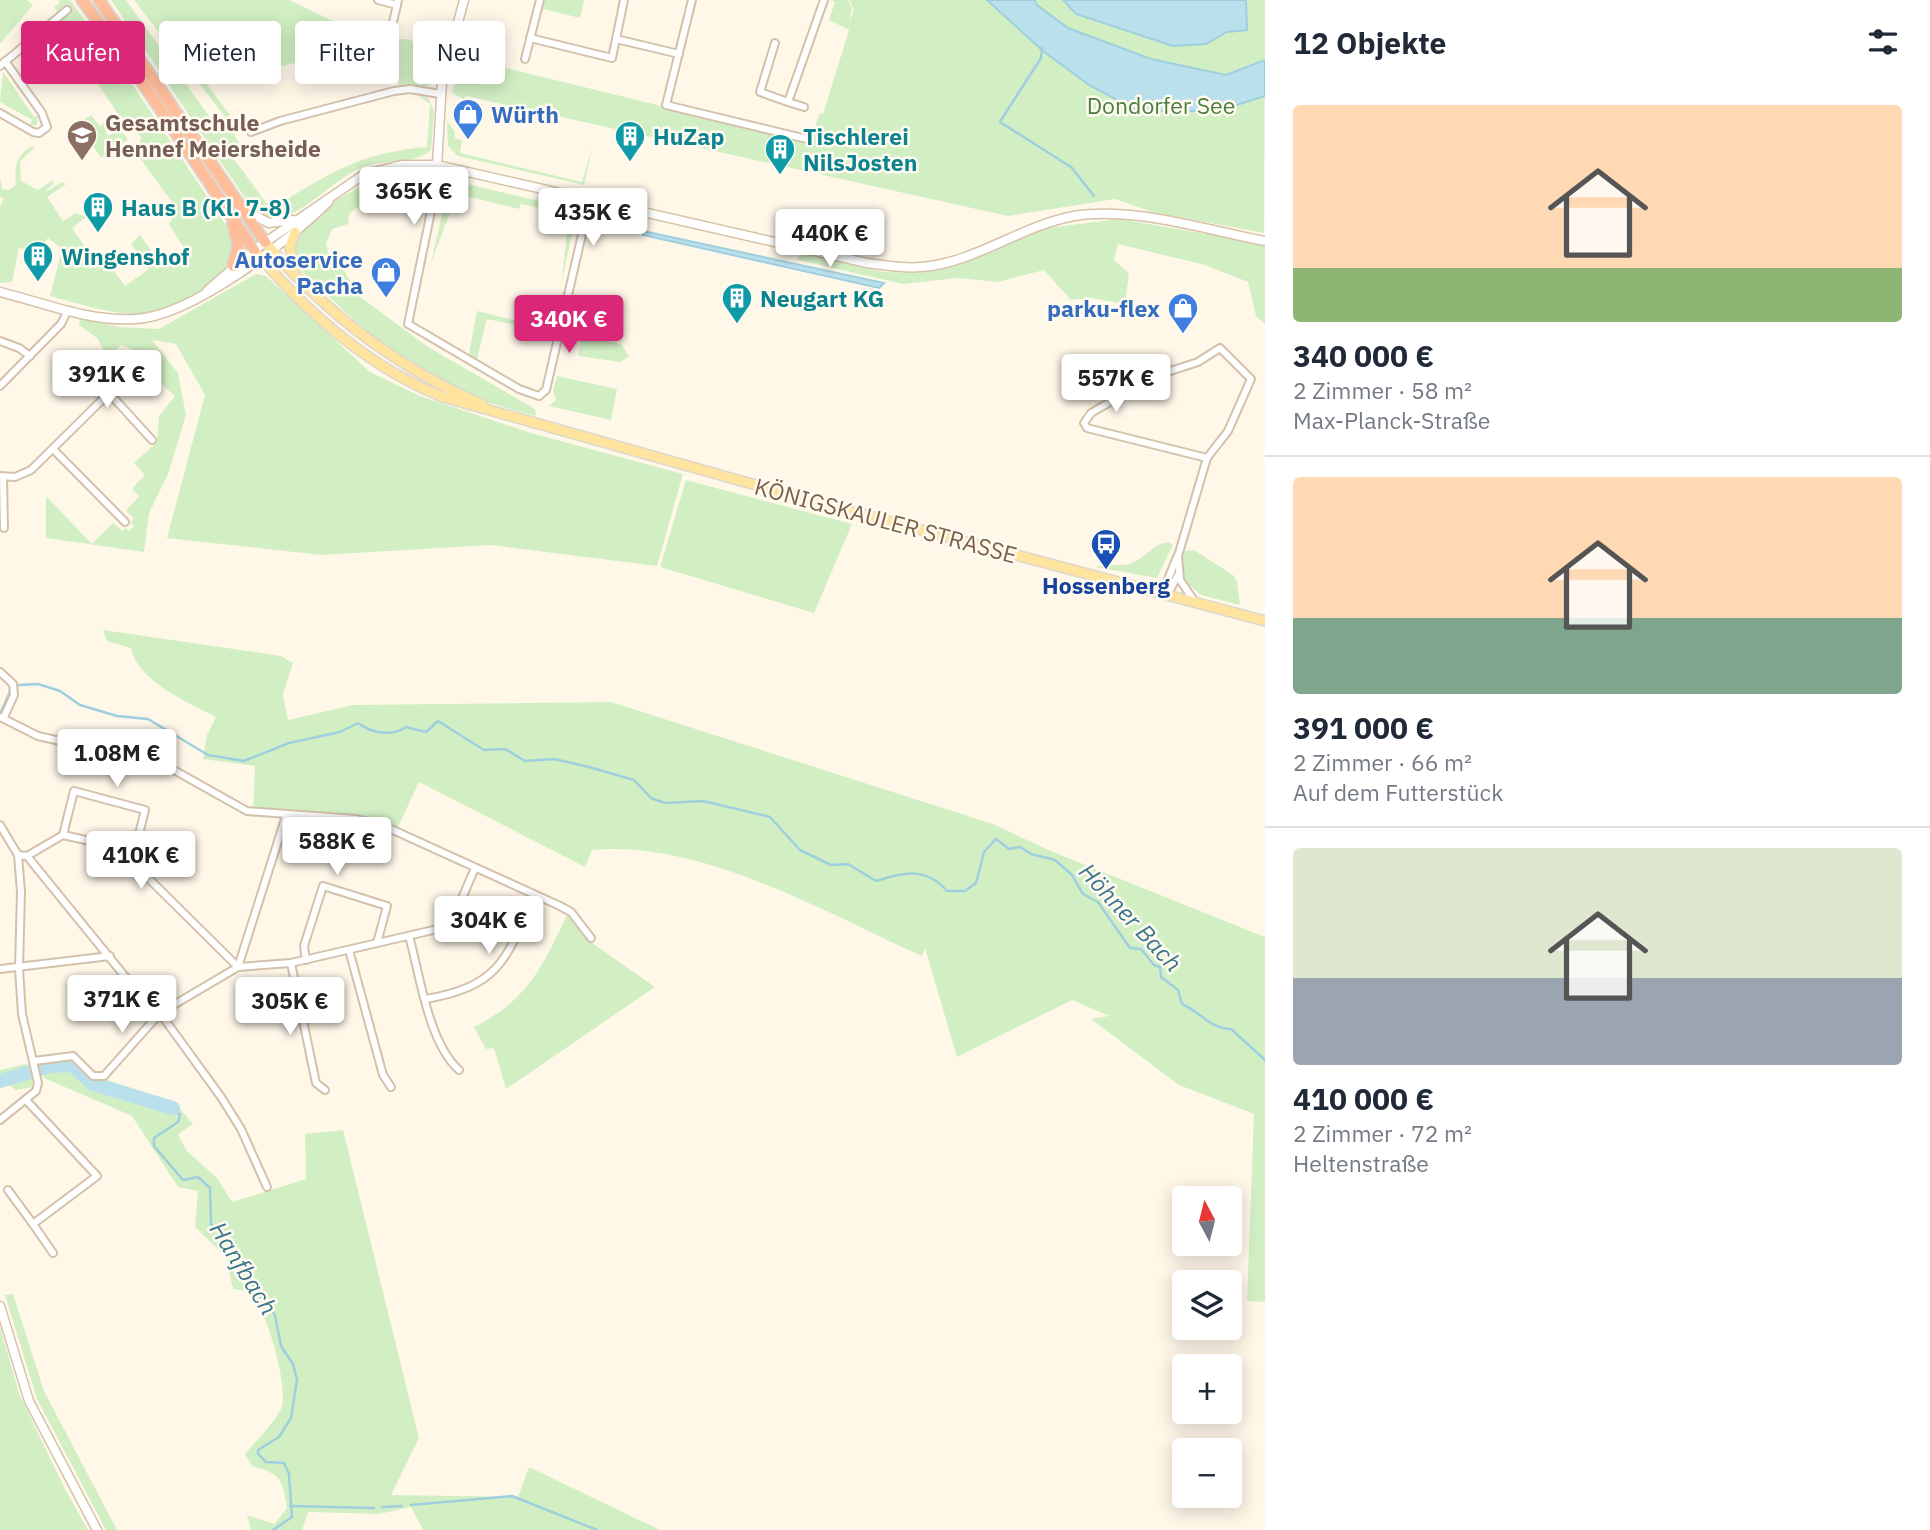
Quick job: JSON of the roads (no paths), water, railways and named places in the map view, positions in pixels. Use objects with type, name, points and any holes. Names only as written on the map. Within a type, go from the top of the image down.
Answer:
[{"type":"highway","points":[[82,0],[136,73],[231,218],[258,254]]},
{"type":"highway","points":[[99,0],[269,246]]},
{"type":"highway","points":[[231,218],[238,246],[233,266]]},
{"type":"main road","points":[[437,165],[440,94],[464,0]]},
{"type":"main road","points":[[0,292],[112,319],[145,319],[178,309],[207,291],[269,246],[299,218],[342,188],[383,168],[437,165],[867,263],[906,268],[957,260],[1025,231],[1071,217],[1126,215],[1265,241]]},
{"type":"main road","points":[[269,246],[295,232],[342,188]]},
{"type":"main road","points":[[242,209],[269,223],[299,218]]},
{"type":"main road","points":[[295,232],[290,247],[296,276]]},
{"type":"main road","name":"KÖNIGSKAULER STRASSE","points":[[269,246],[296,276],[354,328],[439,386],[507,416]]},
{"type":"main road","points":[[207,291],[233,266],[258,254]]},
{"type":"main road","name":"KÖNIGSKAULER STRASSE","points":[[258,254],[295,295],[342,337],[402,379],[471,407],[1265,621]]},
{"type":"main road","points":[[0,1306],[29,1401],[97,1530]]},
{"type":"street","points":[[378,0],[398,2],[393,21]]},
{"type":"street","points":[[525,59],[540,0]]},
{"type":"street","points":[[530,38],[612,58],[624,0]]},
{"type":"street","points":[[692,0],[666,105],[807,139]]},
{"type":"street","points":[[788,102],[824,0]]},
{"type":"street","points":[[0,113],[33,132],[39,133],[47,127],[42,113],[3,63],[67,10]]},
{"type":"street","points":[[616,39],[679,54]]},
{"type":"street","points":[[775,43],[760,92],[804,107]]},
{"type":"street","points":[[251,132],[281,121],[394,91],[410,89],[440,94]]},
{"type":"street","points":[[437,165],[436,187],[408,324],[519,389],[539,397],[546,390],[590,200]]},
{"type":"street","points":[[0,386],[61,324],[68,310]]},
{"type":"street","points":[[0,341],[19,348],[30,356]]},
{"type":"street","points":[[1161,594],[1178,556],[1207,458],[1228,431],[1251,379],[1220,348],[1199,362],[1155,376],[1091,413],[1084,423],[1087,428],[1207,458]]},
{"type":"street","points":[[80,361],[152,440]]},
{"type":"street","points":[[4,528],[2,477],[27,473],[109,393]]},
{"type":"street","points":[[53,449],[125,522]]},
{"type":"street","points":[[1161,594],[1173,586],[1178,573],[1178,556]]},
{"type":"street","points":[[1178,573],[1196,603]]},
{"type":"street","points":[[0,672],[13,684],[13,695],[2,717],[38,736],[163,764],[247,811],[369,822],[571,912],[591,938]]},
{"type":"street","points":[[64,835],[74,792],[145,810],[132,862]]},
{"type":"street","points":[[238,967],[286,816]]},
{"type":"street","points":[[0,825],[18,855],[22,930],[19,969],[22,1014],[38,1076],[36,1091],[0,1120]]},
{"type":"street","points":[[18,855],[27,856],[64,835],[108,845],[132,862],[238,967]]},
{"type":"street","points":[[27,856],[127,979],[160,1013],[241,1129],[267,1186]]},
{"type":"street","points":[[34,1064],[73,1056],[93,1076],[104,1076],[160,1013],[238,967],[306,960],[448,925],[475,868]]},
{"type":"street","points":[[306,960],[304,946],[323,886],[387,906],[377,943]]},
{"type":"street","points":[[426,999],[456,993],[493,973],[512,948],[533,896]]},
{"type":"street","points":[[409,936],[437,1037],[448,1060],[458,1070]]},
{"type":"street","points":[[349,950],[383,1075],[391,1087]]},
{"type":"street","points":[[0,969],[19,969],[110,956]]},
{"type":"street","points":[[291,963],[316,1083],[325,1090]]},
{"type":"street","points":[[26,1100],[97,1176],[33,1224]]},
{"type":"street","points":[[8,1190],[53,1253]]},
{"type":"water","points":[[987,0],[1035,0],[1037,5],[1068,28],[1151,59],[1226,75],[1265,60],[1265,96],[1218,111],[1138,111],[1089,85],[1043,51]]},
{"type":"water","name":"Dondorfer See","points":[[1063,0],[1246,0],[1247,30],[1227,32],[1206,44],[1173,46],[1076,14]]},
{"type":"water","points":[[643,231],[884,283],[879,288],[643,235]]},
{"type":"waterway","points":[[1001,120],[1041,58],[1042,48]]},
{"type":"waterway","points":[[1000,122],[1071,167]]},
{"type":"waterway","points":[[1072,168],[1094,196]]},
{"type":"waterway","name":"Höhner Bach","points":[[19,685],[38,684],[60,691],[80,705],[117,716],[148,719],[208,755],[244,761],[289,743],[340,732],[358,723],[382,732],[394,732],[406,727],[426,732],[438,721],[484,750],[505,749],[525,761],[554,759],[634,780],[651,798],[665,803],[703,801],[770,817],[800,850],[831,865],[848,864],[876,881],[896,875],[923,875],[939,883],[947,891],[965,891],[976,883],[984,852],[996,839],[1009,849],[1020,847],[1031,854],[1055,860],[1072,875],[1083,894],[1098,902],[1130,948],[1141,949],[1154,965],[1160,967],[1161,977],[1178,990],[1182,1004],[1211,1023],[1231,1029],[1265,1060]]},
{"type":"waterway","name":"Höhner Bach","points":[[0,714],[12,687]]},
{"type":"waterway","name":"Hanfbach","points":[[0,1081],[50,1066],[72,1065],[93,1084],[173,1108]]},
{"type":"waterway","name":"Hanfbach","points":[[173,1108],[180,1115],[178,1122],[154,1138],[154,1146],[183,1180],[198,1177],[210,1188],[211,1224],[230,1240],[258,1294],[275,1315],[281,1346],[293,1364],[297,1380],[291,1418],[279,1437],[258,1450],[258,1454],[266,1462],[284,1463],[289,1474],[292,1517],[273,1530]]},
{"type":"waterway","points":[[411,1505],[512,1496],[597,1530]]},
{"type":"waterway","points":[[290,1506],[374,1508]]},
{"type":"waterway","points":[[382,1507],[402,1506]]},
{"type":"place","name":"Würth","points":[[468,141]]},
{"type":"place","name":"Gesamtschule Hennef Meiersheide","points":[[82,162]]},
{"type":"place","name":"HuZap","points":[[630,163]]},
{"type":"place","name":"Tischlerei NilsJosten","points":[[780,176]]},
{"type":"place","name":"Haus B (Kl. 7-8)","points":[[98,234]]},
{"type":"place","name":"Wingenshof","points":[[38,283]]},
{"type":"place","name":"Autoservice Pacha","points":[[386,299]]},
{"type":"place","name":"Neugart KG","points":[[737,325]]},
{"type":"place","name":"parku-flex","points":[[1183,335]]},
{"type":"place","name":"Hossenberg","points":[[1106,571]]}]
